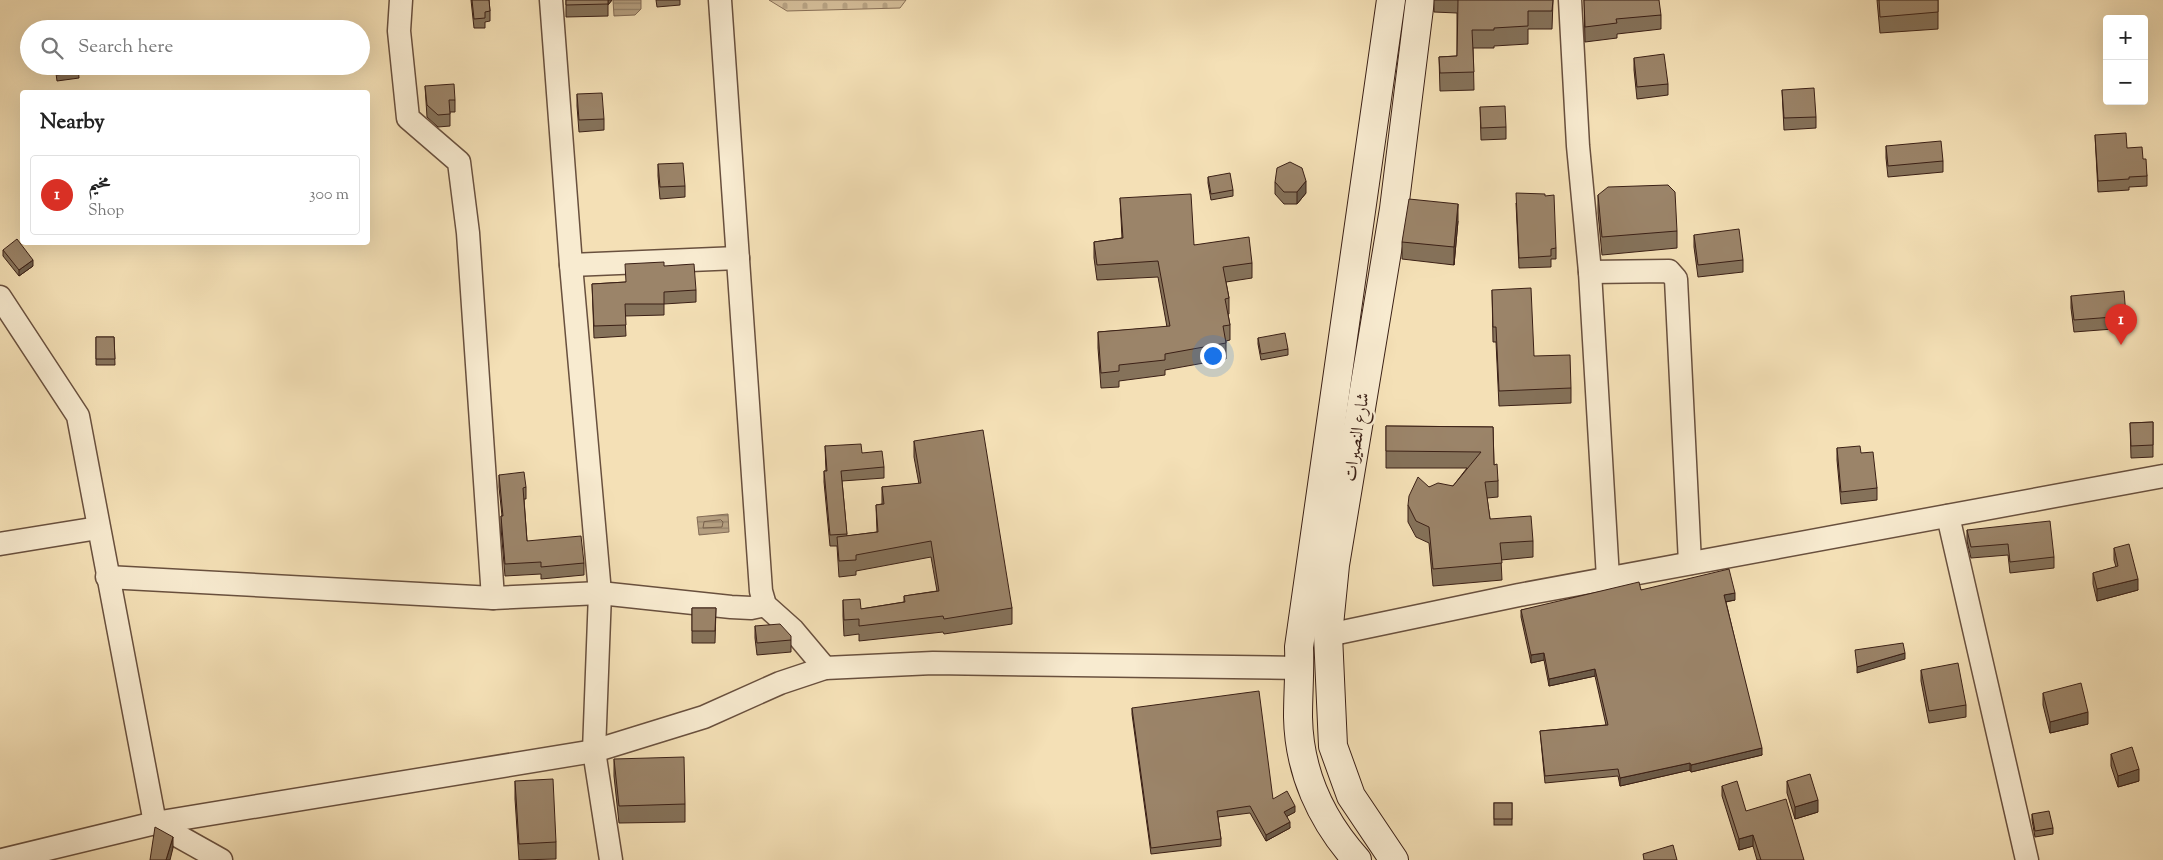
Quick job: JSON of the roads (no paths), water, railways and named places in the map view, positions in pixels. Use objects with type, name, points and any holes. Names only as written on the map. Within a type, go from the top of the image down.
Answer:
[{"type":"main road","name":"شارع النصيرات","points":[[1357,860],[1339,841],[1309,786],[1298,718],[1302,620],[1391,0]]},
{"type":"main road","name":"شارع النصيرات","points":[[1394,860],[1351,796],[1333,746],[1328,635],[1335,565],[1394,209],[1420,0]]},
{"type":"street","points":[[401,0],[399,31],[408,118],[458,162],[469,243],[493,598]]},
{"type":"street","points":[[551,0],[571,265],[600,593],[594,751],[611,860]]},
{"type":"street","points":[[720,0],[761,591],[765,605],[793,630],[825,668]]},
{"type":"street","points":[[1570,0],[1578,146],[1590,272],[1608,578]]},
{"type":"street","points":[[571,265],[738,258]]},
{"type":"street","points":[[1590,272],[1669,270],[1676,279],[1690,563]]},
{"type":"street","points":[[0,297],[78,416],[155,824]]},
{"type":"street","points":[[1328,635],[1608,578],[2163,476]]},
{"type":"street","points":[[1948,516],[2027,860]]},
{"type":"street","points":[[0,544],[98,528]]},
{"type":"street","points":[[107,577],[493,598],[600,593],[731,607],[751,608],[765,605]]},
{"type":"street","points":[[2,860],[155,824],[594,751],[704,716],[780,683],[825,668],[934,663],[1300,668]]},
{"type":"street","points":[[155,824],[221,860]]},
{"type":"water","points":[[613,0],[641,0],[641,9],[635,15],[614,16]]},
{"type":"water","points":[[728,514],[729,532],[699,535],[697,517]]},
{"type":"place","name":"مخيم","points":[[2121,345]]}]
